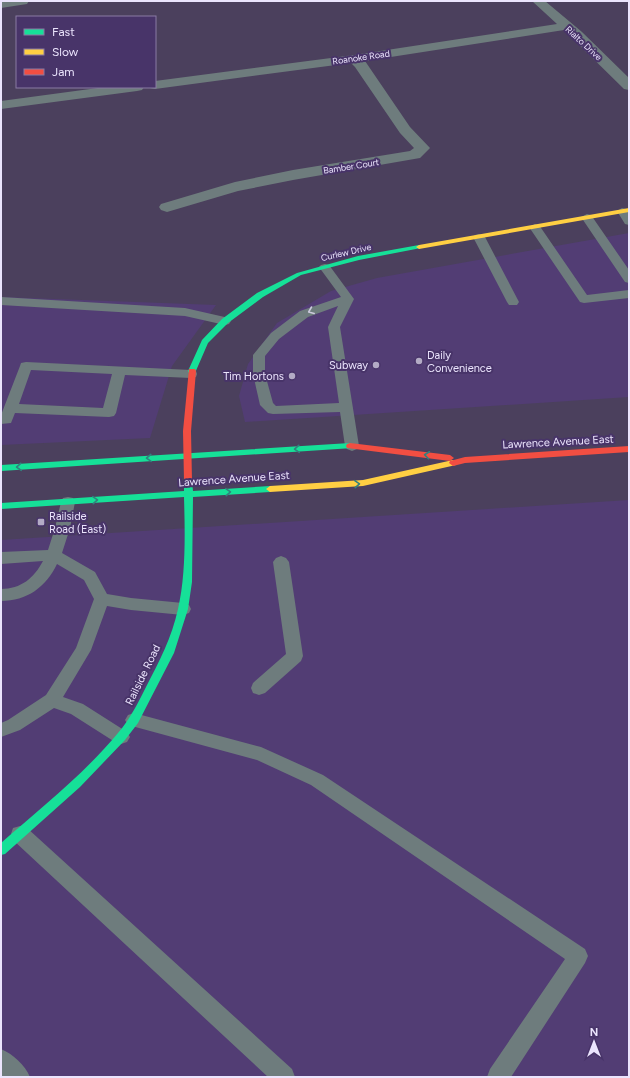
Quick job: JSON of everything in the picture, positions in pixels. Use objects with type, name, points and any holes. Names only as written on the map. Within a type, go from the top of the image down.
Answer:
[{"type":"street","points":[[1,4],[23,1]]},
{"type":"street","name":"Rialto Drive","points":[[538,1],[567,26],[629,86]]},
{"type":"street","name":"Roanoke Road","points":[[156,84],[354,58],[567,26]]},
{"type":"street","name":"Bamber Court","points":[[168,207],[235,188],[294,175],[415,155],[422,148],[405,130],[360,64],[354,58]]},
{"type":"street","points":[[1,105],[128,88]]},
{"type":"street","name":"Curlew Drive","points":[[188,456],[187,431],[191,374],[196,359],[206,342],[225,321],[260,295],[299,274],[358,258],[626,211]]},
{"type":"street","name":"Lawrence Avenue East","points":[[1,468],[352,446],[465,460]]},
{"type":"street","name":"Lawrence Avenue East","points":[[1,506],[363,483],[465,460],[629,449]]},
{"type":"street","name":"Railside Road","points":[[1,850],[76,784],[121,737],[134,720],[169,653],[183,609],[187,582],[189,521],[188,456]]},
{"type":"lane","points":[[626,211],[629,222]]},
{"type":"lane","points":[[587,217],[629,279]]},
{"type":"lane","points":[[535,227],[584,299],[629,294]]},
{"type":"lane","points":[[479,237],[513,302]]},
{"type":"lane","points":[[325,267],[348,299]]},
{"type":"lane","points":[[346,407],[273,410],[267,405],[259,374],[259,355],[274,336],[304,314],[348,299]]},
{"type":"lane","points":[[348,299],[334,328],[352,446]]},
{"type":"lane","points":[[1,301],[185,312],[225,321]]},
{"type":"lane","points":[[1,420],[6,420],[26,366],[191,374]]},
{"type":"lane","points":[[10,408],[109,413],[119,371]]},
{"type":"lane","points":[[1,595],[19,594],[42,577],[54,555],[63,528],[68,502]]},
{"type":"lane","points":[[1,558],[54,555],[90,576],[102,599],[83,650],[52,700],[14,725],[1,730]]},
{"type":"lane","points":[[259,688],[295,656],[281,562]]},
{"type":"lane","points":[[102,599],[132,604],[183,609]]},
{"type":"lane","points":[[52,700],[77,709],[121,737]]},
{"type":"lane","points":[[134,720],[261,754],[316,780],[578,956],[498,1077]]},
{"type":"lane","points":[[20,834],[284,1077]]},
{"type":"lane","points":[[1,1060],[19,1077]]},
{"type":"shaded area","points":[[629,233],[629,397],[245,422],[239,396],[248,364],[277,323],[331,291],[377,278]]},
{"type":"shaded area","points":[[1,297],[216,305],[172,366],[150,438],[1,445]]},
{"type":"shaded area","points":[[629,500],[629,1077],[1,1077],[1,540]]},
{"type":"traffic: fast","points":[[192,371],[205,342],[225,321],[260,295],[299,274],[358,258],[419,247]]},
{"type":"traffic: fast","points":[[1,468],[350,446]]},
{"type":"traffic: fast","points":[[1,850],[76,784],[121,737],[134,720],[169,653],[183,609],[187,582],[189,521],[188,481]]},
{"type":"traffic: fast","points":[[1,506],[270,489]]},
{"type":"traffic: slow","points":[[419,247],[629,210]]},
{"type":"traffic: slow","points":[[270,489],[363,483],[453,463]]},
{"type":"traffic: jam","points":[[188,481],[187,431],[192,371]]},
{"type":"traffic: jam","points":[[350,446],[450,458]]},
{"type":"traffic: jam","points":[[453,463],[465,460],[629,449]]},
{"type":"place","name":"Daily Convenience","points":[[419,361]]},
{"type":"place","name":"Subway","points":[[376,365]]},
{"type":"place","name":"Tim Hortons","points":[[292,376]]},
{"type":"place","name":"Railside Road (East)","points":[[41,522]]}]
